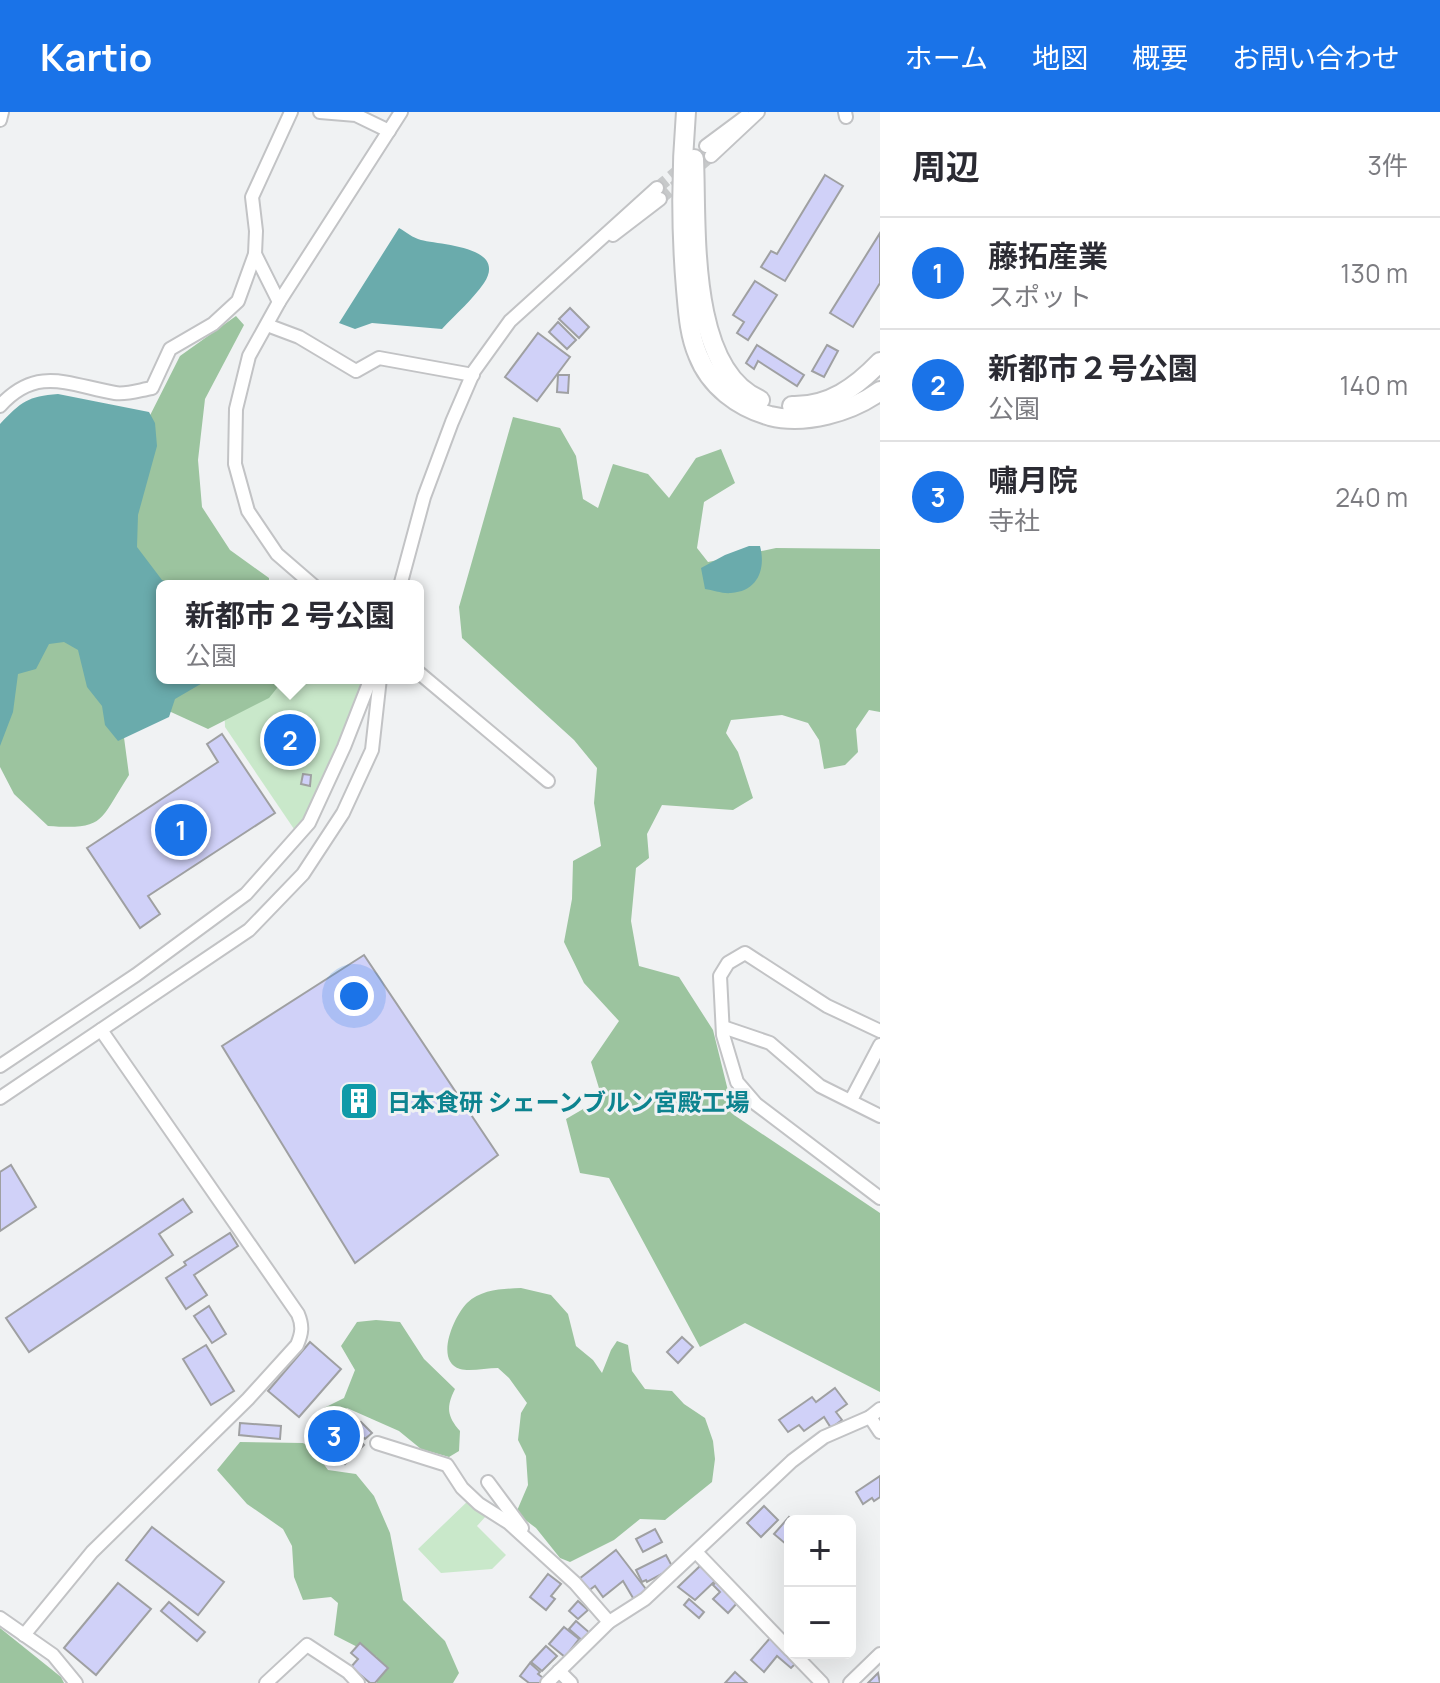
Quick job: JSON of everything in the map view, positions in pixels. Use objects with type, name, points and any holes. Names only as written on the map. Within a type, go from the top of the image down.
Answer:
[{"type":"highway","points":[[686,112],[682,218],[684,262],[691,333],[704,368],[728,396],[778,418],[798,419],[828,414],[851,407],[880,391]]},
{"type":"highway","points":[[693,112],[703,301],[714,350],[735,384],[763,401],[797,407],[824,402],[843,394],[880,362]]},
{"type":"street","points":[[0,120],[2,112]]},
{"type":"street","points":[[0,406],[13,392],[44,379],[118,394],[152,388],[170,349],[213,324],[238,301],[255,254],[252,197],[292,112]]},
{"type":"street","points":[[320,112],[356,115],[389,131]]},
{"type":"street","points":[[307,580],[277,554],[248,511],[235,464],[236,409],[249,356],[279,302],[401,112]]},
{"type":"street","points":[[708,151],[755,112]]},
{"type":"street","points":[[402,580],[424,497],[473,375],[510,321],[658,194]]},
{"type":"street","points":[[255,254],[279,302]]},
{"type":"street","points":[[267,325],[299,337],[356,371],[379,358],[473,375]]},
{"type":"street","points":[[424,677],[548,781]]},
{"type":"street","points":[[0,1066],[136,975],[246,894],[309,823],[369,684]]},
{"type":"street","points":[[0,1098],[249,930],[303,874],[343,813],[372,750],[379,684]]},
{"type":"street","points":[[880,1031],[827,1006],[745,953],[728,963],[720,976],[723,1027],[737,1082],[756,1104],[880,1198]]},
{"type":"street","points":[[723,1027],[770,1043],[820,1086],[880,1116]]},
{"type":"street","points":[[24,1635],[92,1552],[248,1399],[297,1345],[301,1335],[302,1325],[298,1314],[101,1030]]},
{"type":"street","points":[[851,1100],[880,1045]]},
{"type":"street","points":[[547,1683],[609,1622],[645,1599],[792,1461],[824,1437],[875,1413],[880,1432]]},
{"type":"street","points":[[377,1443],[447,1465],[462,1488],[529,1541],[575,1583],[609,1622]]},
{"type":"street","points":[[488,1482],[529,1536],[529,1541]]},
{"type":"street","points":[[696,1552],[784,1645]]},
{"type":"street","points":[[0,1618],[53,1655],[76,1683]]},
{"type":"street","points":[[266,1683],[307,1645],[348,1672],[358,1683]]},
{"type":"street","points":[[850,1683],[880,1654]]},
{"type":"street","points":[[798,1659],[822,1683]]},
{"type":"street","points":[[559,1671],[571,1683]]},
{"type":"green space","points":[[236,316],[244,325],[205,399],[198,460],[202,507],[230,550],[269,580],[156,582],[113,550],[130,455],[180,356]]},
{"type":"green space","points":[[513,417],[560,428],[576,456],[583,499],[598,508],[613,464],[648,474],[669,498],[696,458],[721,449],[735,483],[704,502],[697,548],[708,562],[776,548],[880,549],[880,712],[869,710],[856,729],[858,752],[845,765],[824,769],[819,740],[808,723],[782,715],[731,720],[726,733],[738,752],[753,798],[733,810],[662,805],[647,834],[649,858],[636,868],[631,921],[639,966],[679,977],[713,1030],[734,1115],[880,1213],[880,1392],[745,1323],[700,1347],[609,1178],[580,1173],[566,1119],[602,1098],[591,1062],[619,1021],[584,983],[564,942],[572,899],[573,861],[601,846],[594,803],[597,768],[574,740],[462,638],[459,607]]},
{"type":"green space","points":[[33,621],[156,675],[156,684],[280,684],[269,698],[208,729],[147,701],[121,715],[129,775],[99,819],[91,824],[67,827],[48,826],[14,794],[0,767],[0,678]]},
{"type":"green space","points":[[245,684],[367,684],[315,810],[296,832],[225,727],[224,701]]},
{"type":"green space","points":[[521,1288],[551,1295],[568,1314],[576,1346],[593,1360],[602,1373],[617,1341],[628,1345],[632,1371],[645,1389],[672,1391],[684,1404],[705,1418],[713,1441],[715,1459],[712,1482],[665,1520],[640,1519],[614,1540],[570,1562],[560,1558],[536,1528],[516,1513],[528,1485],[526,1456],[518,1440],[521,1413],[527,1403],[498,1368],[460,1369],[448,1357],[452,1327],[467,1303],[486,1292]]},
{"type":"green space","points":[[357,1322],[400,1322],[424,1359],[455,1389],[449,1411],[460,1431],[459,1451],[449,1457],[421,1449],[399,1431],[347,1408],[313,1435],[318,1411],[344,1398],[355,1370],[341,1346]]},
{"type":"green space","points":[[240,1442],[303,1443],[313,1449],[328,1470],[356,1474],[374,1496],[390,1533],[403,1600],[445,1641],[459,1673],[453,1683],[377,1683],[377,1657],[334,1635],[338,1603],[331,1597],[303,1600],[294,1577],[292,1546],[283,1529],[247,1504],[217,1470]]},
{"type":"green space","points":[[470,1499],[486,1516],[477,1526],[506,1555],[492,1569],[441,1573],[418,1549]]},
{"type":"green space","points":[[0,1628],[61,1677],[64,1683],[0,1683]]},
{"type":"water","points":[[399,228],[418,239],[480,254],[487,261],[489,271],[484,283],[442,329],[372,323],[355,329],[339,323]]},
{"type":"water","points":[[58,394],[149,412],[155,423],[157,446],[138,515],[137,547],[162,580],[156,580],[156,684],[201,684],[175,699],[169,717],[118,741],[105,725],[102,706],[87,687],[78,650],[64,642],[49,644],[36,669],[18,674],[13,712],[0,746],[0,424],[14,410],[39,396]]},
{"type":"water","points":[[749,546],[760,546],[762,555],[761,570],[754,583],[731,593],[705,589],[701,568]]},
{"type":"building","points":[[825,175],[843,186],[785,281],[761,267],[771,251],[777,254]]},
{"type":"building","points":[[880,233],[880,283],[853,327],[830,313]]},
{"type":"building","points":[[755,281],[777,295],[748,340],[737,333],[744,322],[733,315]]},
{"type":"building","points":[[570,308],[589,327],[579,338],[559,319]]},
{"type":"building","points":[[558,322],[576,340],[567,349],[549,332]]},
{"type":"building","points":[[538,333],[570,357],[537,401],[505,377]]},
{"type":"building","points":[[757,345],[804,375],[797,386],[758,361],[754,369],[746,363]]},
{"type":"building","points":[[827,345],[838,351],[824,377],[812,371]]},
{"type":"building","points":[[558,375],[569,375],[568,393],[557,392]]},
{"type":"building","points":[[222,734],[275,813],[148,896],[160,914],[140,928],[87,848],[218,762],[207,744]]},
{"type":"building","points":[[303,774],[311,775],[310,786],[301,784]]},
{"type":"building","name":"日本食研 シェーンブルン宮殿工場","points":[[364,955],[498,1155],[355,1263],[222,1046]]},
{"type":"building","points":[[11,1165],[36,1207],[0,1231],[0,1172]]},
{"type":"building","points":[[183,1199],[192,1212],[159,1234],[173,1255],[29,1352],[6,1318]]},
{"type":"building","points":[[230,1233],[238,1246],[194,1275],[207,1295],[186,1309],[166,1278],[186,1265],[184,1262]]},
{"type":"building","points":[[209,1306],[226,1334],[212,1343],[194,1316]]},
{"type":"building","points":[[682,1337],[693,1347],[678,1363],[667,1352]]},
{"type":"building","points":[[310,1342],[341,1369],[299,1417],[268,1391]]},
{"type":"building","points":[[206,1345],[234,1391],[211,1405],[183,1359]]},
{"type":"building","points":[[835,1388],[847,1404],[836,1412],[842,1420],[831,1428],[824,1417],[804,1431],[799,1425],[788,1432],[779,1420],[812,1397],[816,1402]]},
{"type":"building","points":[[361,1422],[372,1433],[365,1439],[355,1429]]},
{"type":"building","points":[[240,1423],[281,1426],[280,1439],[239,1435]]},
{"type":"building","points":[[351,1431],[364,1445],[345,1464],[332,1450]]},
{"type":"building","points":[[880,1476],[880,1497],[863,1504],[856,1492]]},
{"type":"building","points":[[764,1506],[778,1520],[761,1537],[747,1523]]},
{"type":"building","points":[[784,1523],[784,1542],[774,1534]]},
{"type":"building","points":[[152,1527],[224,1582],[198,1615],[126,1560]]},
{"type":"building","points":[[655,1529],[662,1542],[643,1552],[636,1539]]},
{"type":"building","points":[[616,1550],[649,1593],[636,1603],[623,1581],[603,1597],[595,1586],[588,1591],[579,1579]]},
{"type":"building","points":[[666,1555],[673,1568],[642,1582],[636,1570]]},
{"type":"building","points":[[700,1566],[715,1581],[695,1600],[678,1587]]},
{"type":"building","points":[[548,1574],[561,1584],[551,1596],[555,1599],[546,1610],[530,1597]]},
{"type":"building","points":[[716,1582],[738,1602],[728,1613],[713,1599],[720,1592],[713,1585]]},
{"type":"building","points":[[118,1583],[151,1609],[96,1675],[64,1648]]},
{"type":"building","points":[[689,1599],[704,1612],[699,1618],[684,1605]]},
{"type":"building","points":[[578,1601],[588,1610],[578,1619],[569,1611]]},
{"type":"building","points":[[169,1602],[205,1632],[197,1641],[161,1611]]},
{"type":"building","points":[[576,1621],[591,1634],[584,1642],[569,1629]]},
{"type":"building","points":[[564,1627],[579,1639],[565,1657],[549,1644]]},
{"type":"building","points":[[771,1637],[784,1649],[784,1659],[798,1661],[791,1668],[777,1656],[764,1672],[751,1660]]},
{"type":"building","points":[[360,1643],[388,1668],[375,1683],[370,1683],[351,1667],[358,1659],[351,1653]]},
{"type":"building","points":[[546,1646],[557,1656],[542,1671],[531,1662]]},
{"type":"building","points":[[530,1663],[547,1681],[545,1683],[529,1683],[520,1676]]},
{"type":"building","points":[[735,1672],[747,1683],[725,1683]]},
{"type":"building","points":[[878,1673],[880,1683],[868,1683]]},
{"type":"tunnel","points":[[660,199],[711,156]]},
{"type":"tunnel","points":[[657,188],[685,165]]},
{"type":"place","name":"新都市２号公園","points":[[290,740]]},
{"type":"place","name":"藤拓産業","points":[[181,830]]},
{"type":"place","name":"日本食研 シェーンブルン宮殿工場","points":[[359,1101]]},
{"type":"place","name":"嘯月院","points":[[334,1436]]}]
